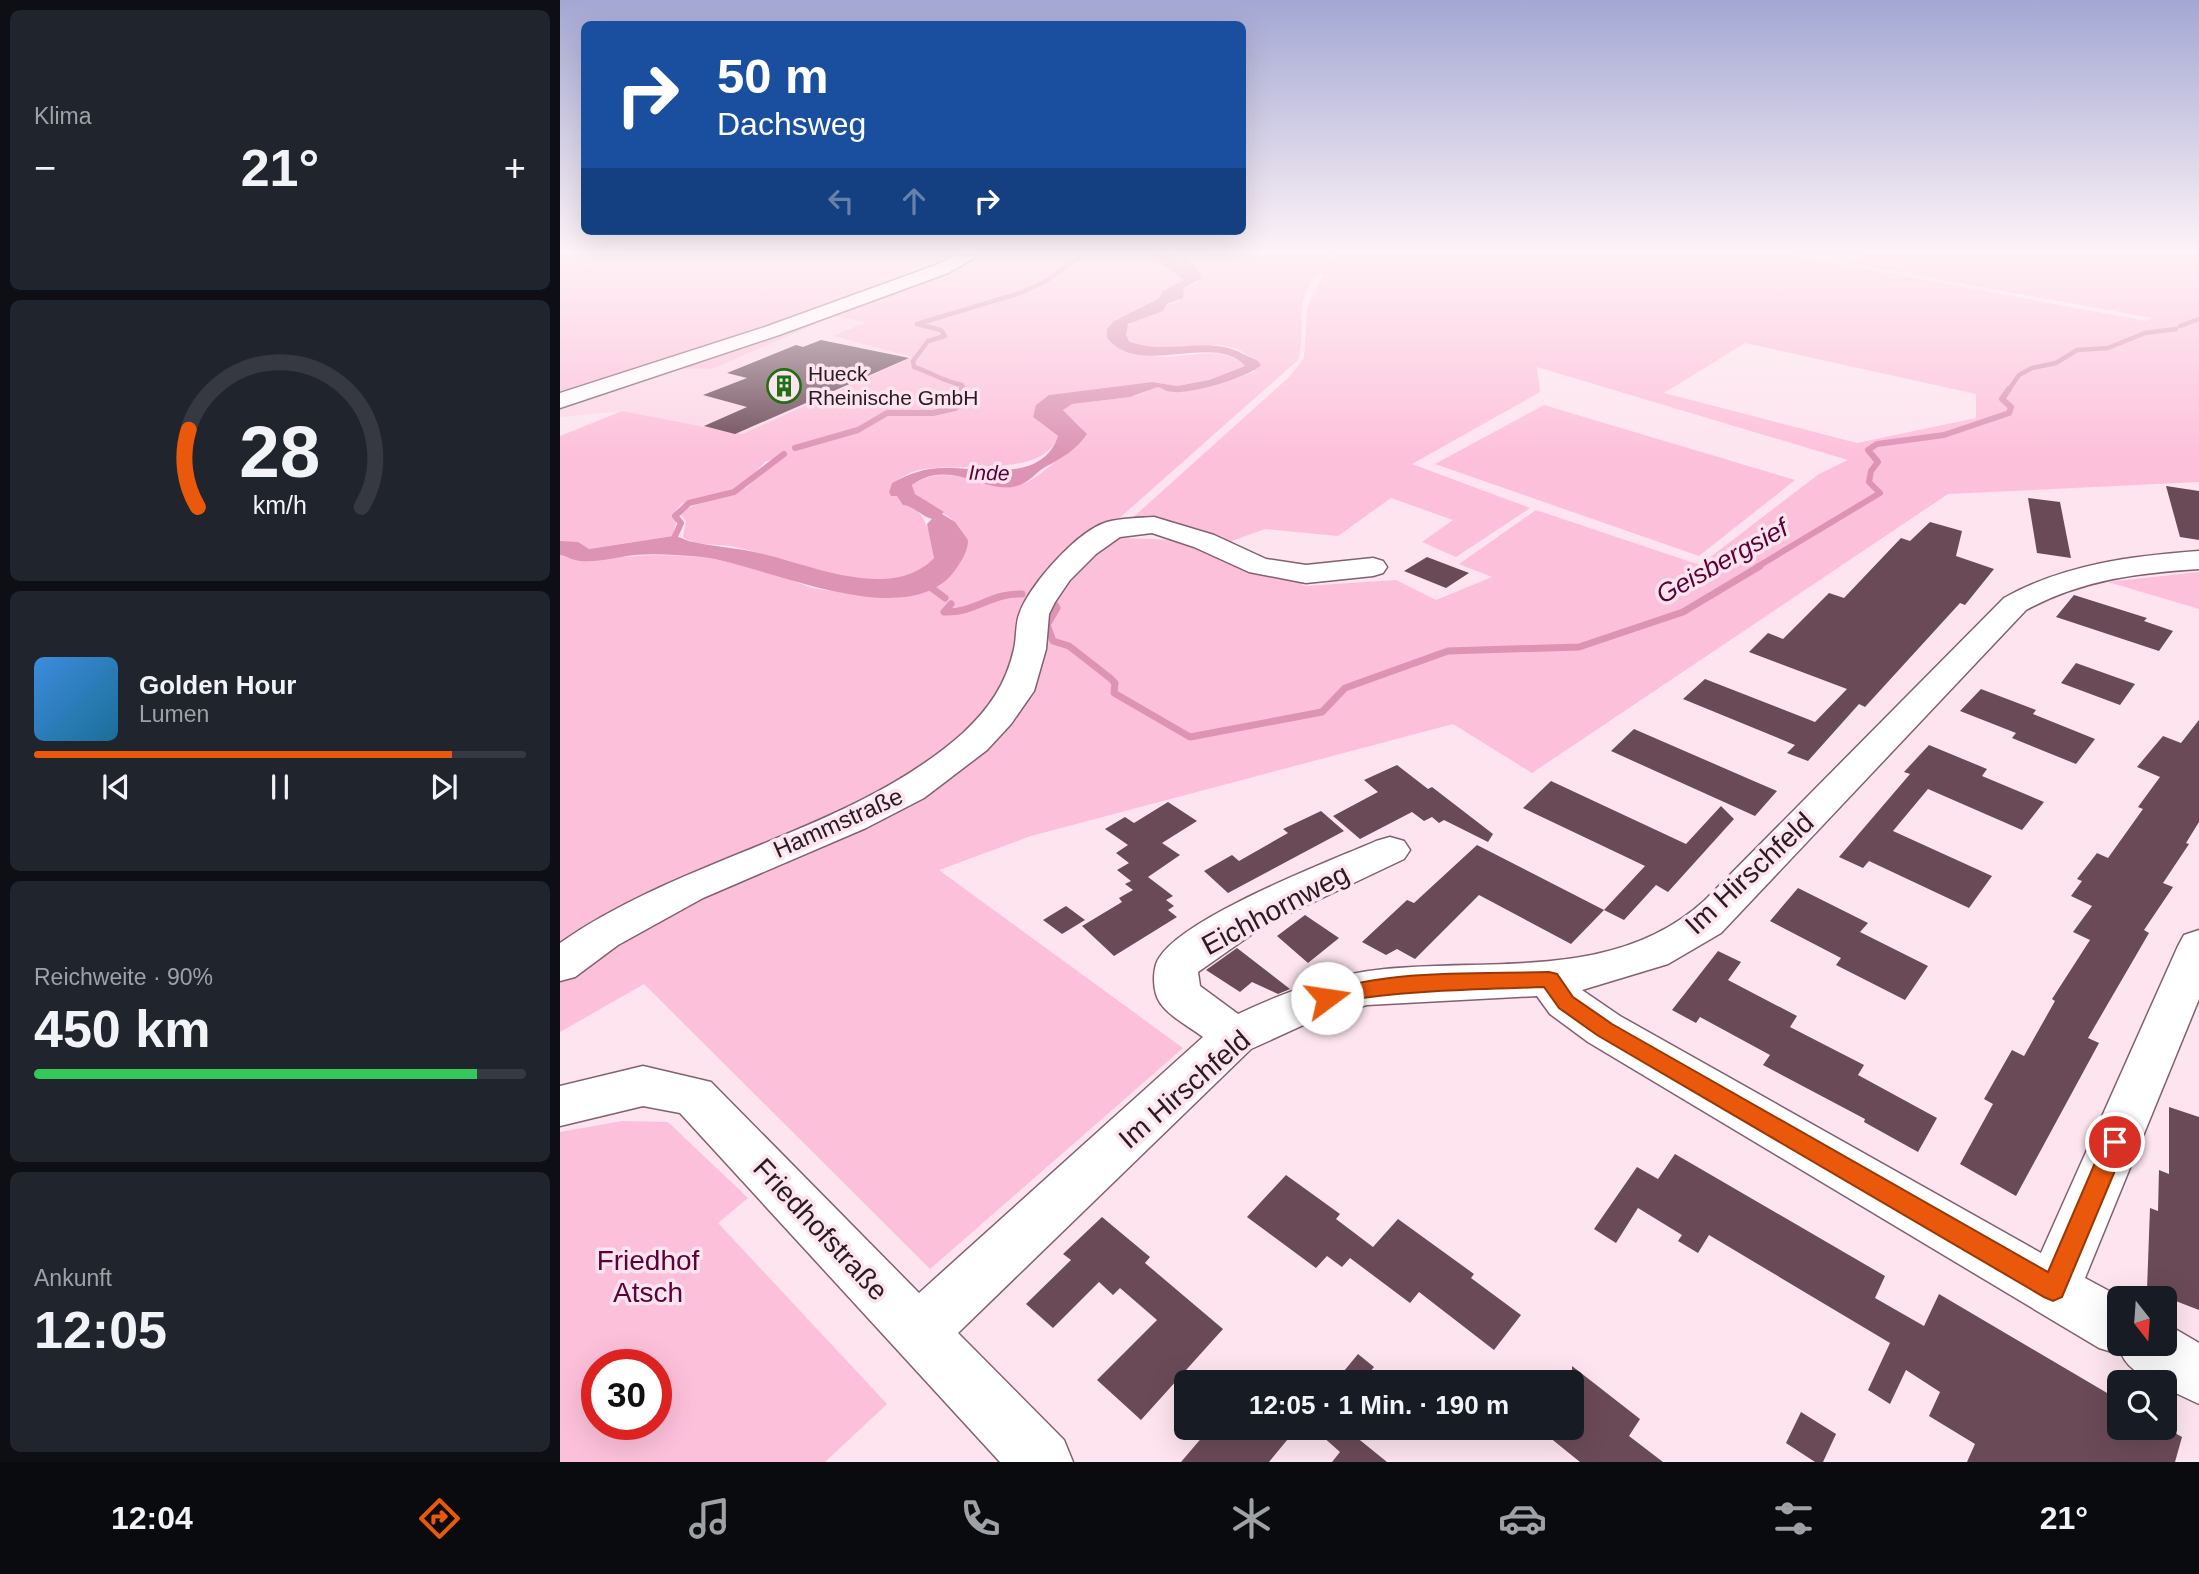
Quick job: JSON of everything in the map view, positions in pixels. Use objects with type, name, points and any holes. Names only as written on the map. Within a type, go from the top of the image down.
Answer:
[{"type":"street","points":[[560,401],[799,321]]},
{"type":"street","name":"Hammstraße","points":[[560,965],[603,934],[690,888],[852,819],[911,790],[974,742],[999,717],[1017,691],[1030,649],[1034,614],[1040,602],[1060,574],[1086,548],[1113,529],[1154,525],[1204,541],[1259,566],[1306,574],[1373,568]]},
{"type":"street","name":"Im Hirschfeld","points":[[918,1332],[1235,1036],[1283,1013],[1349,991],[1444,981],[1549,980],[1594,972],[1635,960],[1671,944],[1703,925],[2015,604],[2041,589],[2076,575],[2151,563],[2199,560]]},
{"type":"street","name":"Eichhornweg","points":[[1235,1036],[1178,994],[1176,966],[1202,942],[1235,924],[1390,850]]},
{"type":"street","points":[[2053,1289],[2199,946]]},
{"type":"street","points":[[1549,980],[1566,1002],[1604,1030],[2107,1321]]},
{"type":"street","name":"Friedhofstraße","points":[[560,1106],[643,1086],[694,1096],[1042,1462]]},
{"type":"street","points":[[2167,1356],[2199,1375]]},
{"type":"shaded area","points":[[823,321],[868,321],[834,337],[912,357],[741,434],[622,411],[560,417],[560,395],[655,365],[712,369]]},
{"type":"green space","points":[[560,321],[823,321],[712,369],[669,368],[560,395]]},
{"type":"green space","points":[[862,321],[1114,321],[1107,329],[1149,355],[1161,357],[1223,354],[1245,366],[1209,380],[1177,386],[1152,382],[1049,395],[1039,422],[1058,436],[1049,450],[1034,459],[1015,464],[928,469],[912,472],[892,483],[889,492],[917,510],[927,526],[934,558],[914,572],[891,578],[865,579],[838,575],[735,547],[701,544],[683,537],[686,521],[680,514],[684,509],[746,488],[774,460],[766,461],[741,487],[681,504],[672,516],[676,521],[673,536],[588,549],[560,541],[560,436],[622,411],[742,434],[912,357],[833,336],[866,322]]},
{"type":"green space","points":[[1134,321],[1302,321],[1301,347],[1298,360],[1098,537],[1226,542],[1179,524],[1128,522],[1289,377],[1304,358],[1306,321],[2199,321],[2199,482],[1948,494],[1532,773],[1453,724],[1031,836],[939,870],[1183,1048],[930,1269],[644,984],[560,1032],[560,555],[575,560],[654,555],[705,557],[765,570],[812,588],[871,597],[894,598],[941,585],[952,519],[915,494],[912,485],[941,475],[994,486],[1018,486],[1043,472],[1083,438],[1081,427],[1063,410],[1072,404],[1138,395],[1158,387],[1176,392],[1199,389],[1255,371],[1256,359],[1230,347],[1214,345],[1161,348],[1137,344],[1127,338],[1126,327]],"holes":[[[1745,343],[1976,394],[1976,418],[1857,443],[1664,393]],[[1537,367],[1848,460],[1819,474],[1700,565],[1536,510],[1459,564],[1492,577],[1436,600],[1396,580],[1305,586],[1229,542],[1265,529],[1338,536],[1391,498],[1453,520],[1422,542],[1456,557],[1530,508],[1412,464],[1540,392]]]},
{"type":"green space","points":[[1544,405],[1795,480],[1699,556],[1435,464]]},
{"type":"green space","points":[[2199,572],[2199,609],[2108,582]]},
{"type":"green space","name":"Friedhof Atsch","points":[[622,1121],[668,1122],[748,1198],[718,1223],[887,1404],[825,1462],[560,1462],[560,1132]]},
{"type":"water","name":"Inde","points":[[1114,321],[1135,321],[1128,324],[1126,335],[1129,341],[1157,347],[1201,345],[1230,348],[1253,358],[1261,365],[1230,381],[1201,389],[1175,392],[1158,387],[1130,397],[1072,404],[1063,410],[1087,434],[1068,453],[1018,486],[989,485],[952,475],[926,478],[912,485],[915,494],[944,512],[942,514],[955,522],[968,540],[966,552],[956,569],[934,588],[906,597],[872,597],[836,591],[703,557],[642,554],[589,561],[560,555],[560,541],[578,542],[589,549],[673,536],[702,544],[754,552],[851,577],[896,577],[917,571],[934,558],[927,524],[932,519],[903,505],[897,496],[891,496],[889,492],[892,483],[930,469],[1009,470],[1039,461],[1050,451],[1058,436],[1033,417],[1036,405],[1049,395],[1152,382],[1177,386],[1209,380],[1245,366],[1232,356],[1215,353],[1138,355],[1121,350],[1107,338],[1107,329]]},
{"type":"building","name":"Hueck Rheinische GmbH","points":[[821,340],[909,358],[735,434],[704,426],[747,407],[703,395],[747,378],[727,373],[796,345],[803,347]]},
{"type":"building","points":[[2166,486],[2199,491],[2199,540],[2180,537]]},
{"type":"building","points":[[2028,498],[2060,502],[2071,558],[2037,553]]},
{"type":"building","points":[[1930,522],[1962,531],[1956,556],[1994,569],[1965,605],[1960,603],[1865,707],[1859,704],[1808,761],[1787,753],[1795,745],[1683,699],[1705,679],[1815,722],[1847,689],[1749,652],[1768,633],[1783,639],[1829,593],[1844,598],[1901,538],[1910,541]]},
{"type":"building","points":[[1427,557],[1469,573],[1446,588],[1404,571]]},
{"type":"building","points":[[2074,595],[2147,618],[2144,621],[2173,631],[2159,651],[2056,617]]},
{"type":"building","points":[[2076,663],[2135,684],[2120,705],[2061,683]]},
{"type":"building","points":[[1981,689],[2036,710],[2033,714],[2095,739],[2076,764],[2012,738],[2016,733],[1960,711]]},
{"type":"building","points":[[2199,720],[2199,822],[2186,843],[2189,844],[2163,883],[2173,887],[2144,930],[2149,933],[2088,1038],[2099,1043],[2016,1196],[1960,1164],[1993,1104],[1984,1099],[2012,1050],[2024,1056],[2055,1001],[2052,999],[2090,940],[2073,932],[2092,906],[2071,896],[2082,881],[2077,879],[2097,853],[2108,858],[2143,809],[2138,807],[2160,777],[2137,767],[2163,736],[2181,743]]},
{"type":"building","points":[[1634,729],[1777,791],[1755,816],[1611,751]]},
{"type":"building","points":[[1929,745],[1987,769],[1982,776],[2044,802],[2022,830],[1928,789],[1893,831],[1992,876],[1969,908],[1869,861],[1863,868],[1839,857],[1910,774],[1904,772]]},
{"type":"building","points":[[1397,765],[1428,789],[1432,787],[1493,834],[1488,842],[1444,820],[1439,823],[1432,817],[1424,821],[1412,812],[1360,839],[1333,816],[1378,792],[1364,780]]},
{"type":"building","points":[[1551,781],[1686,844],[1721,806],[1734,819],[1668,892],[1656,885],[1624,920],[1604,910],[1645,866],[1523,808]]},
{"type":"building","points":[[1168,802],[1197,821],[1162,843],[1180,855],[1148,877],[1173,896],[1166,900],[1174,906],[1168,910],[1177,917],[1114,956],[1082,926],[1122,902],[1119,898],[1133,890],[1125,884],[1131,881],[1117,870],[1129,863],[1116,853],[1128,845],[1105,829],[1125,817],[1134,823]]},
{"type":"building","points":[[1321,811],[1344,831],[1228,893],[1204,871],[1232,855],[1239,861],[1288,833],[1283,829]]},
{"type":"building","points":[[1477,845],[1604,910],[1571,944],[1479,895],[1415,959],[1397,949],[1386,955],[1362,942],[1407,900],[1414,903]]},
{"type":"building","points":[[1798,888],[1868,923],[1860,932],[1928,966],[1905,1000],[1836,965],[1841,958],[1770,921]]},
{"type":"building","points":[[1066,906],[1085,920],[1062,934],[1043,920]]},
{"type":"building","points":[[1305,915],[1339,938],[1308,963],[1277,936]]},
{"type":"building","points":[[1237,948],[1290,989],[1278,994],[1252,982],[1240,992],[1206,970]]},
{"type":"building","points":[[1718,951],[1741,962],[1728,980],[1797,1016],[1790,1027],[1864,1065],[1858,1075],[1937,1118],[1918,1152],[1864,1122],[1865,1119],[1763,1065],[1770,1055],[1700,1017],[1696,1023],[1672,1010]]},
{"type":"building","points":[[2169,1107],[2199,1117],[2199,1310],[2177,1302],[2177,1286],[2147,1286],[2150,1208],[2158,1211],[2159,1170],[2169,1174]]},
{"type":"building","points":[[1675,1154],[1885,1276],[1875,1298],[1924,1326],[1939,1294],[2107,1393],[2107,1440],[2177,1440],[2177,1434],[2182,1437],[2175,1462],[1967,1462],[1975,1444],[1929,1416],[1940,1392],[1906,1370],[1890,1404],[1868,1390],[1890,1343],[1709,1235],[1698,1253],[1678,1241],[1682,1235],[1638,1208],[1616,1243],[1594,1229],[1637,1167],[1658,1179]]},
{"type":"building","points":[[1286,1175],[1340,1214],[1336,1219],[1373,1247],[1398,1219],[1474,1274],[1471,1278],[1521,1315],[1494,1350],[1419,1292],[1410,1303],[1350,1258],[1342,1267],[1327,1256],[1316,1268],[1247,1217]]},
{"type":"building","points":[[1102,1217],[1150,1257],[1145,1263],[1223,1329],[1186,1370],[1174,1370],[1174,1383],[1141,1420],[1097,1380],[1157,1320],[1120,1288],[1113,1295],[1099,1282],[1053,1328],[1026,1304],[1071,1260],[1063,1254]]},
{"type":"building","points":[[1358,1354],[1374,1367],[1372,1370],[1345,1370]]},
{"type":"building","points":[[1584,1375],[1640,1419],[1629,1436],[1663,1462],[1580,1462],[1553,1440],[1584,1440]]},
{"type":"building","points":[[1801,1412],[1836,1434],[1823,1462],[1815,1462],[1786,1443]]},
{"type":"building","points":[[1200,1440],[1287,1440],[1269,1462],[1181,1462]]},
{"type":"building","points":[[1326,1440],[1360,1440],[1387,1462],[1332,1462],[1340,1452]]},
{"type":"waterway","points":[[926,321],[917,324],[941,330],[945,336],[928,341],[913,361],[914,367],[962,385],[963,391]]},
{"type":"waterway","points":[[2180,326],[2193,321]]},
{"type":"waterway","name":"Geisbergsief","points":[[2008,391],[2019,375],[2032,368],[2056,363],[2077,350],[2108,348],[2145,333],[2176,329]]},
{"type":"waterway","points":[[795,448],[858,430],[887,413],[933,413],[955,408],[964,402],[962,389]]},
{"type":"waterway","name":"Geisbergsief","points":[[1757,567],[1880,493],[1869,482],[1871,471],[1878,462],[1868,450],[1877,444],[1944,435],[2009,413],[2011,407],[2002,399],[2009,389]]},
{"type":"waterway","points":[[671,545],[681,523],[675,516],[689,503],[734,492],[784,454]]},
{"type":"waterway","name":"Geisbergsief","points":[[1053,601],[1057,608],[1047,625],[1053,641],[1069,646],[1110,678],[1115,683],[1114,693],[1190,737],[1322,712],[1345,688],[1448,651],[1579,647],[1683,612],[1760,566]]},
{"type":"waterway","name":"Geisbergsief","points":[[925,583],[945,598]]},
{"type":"waterway","name":"Geisbergsief","points":[[951,604],[944,612],[964,610],[1002,596],[1022,594]]},
{"type":"place","name":"Hueck Rheinische GmbH","points":[[784,386]]},
{"type":"route","points":[[1327,998],[1349,991],[1444,981],[1549,980],[1566,1002],[1604,1030],[2053,1289],[2115,1142]]}]
